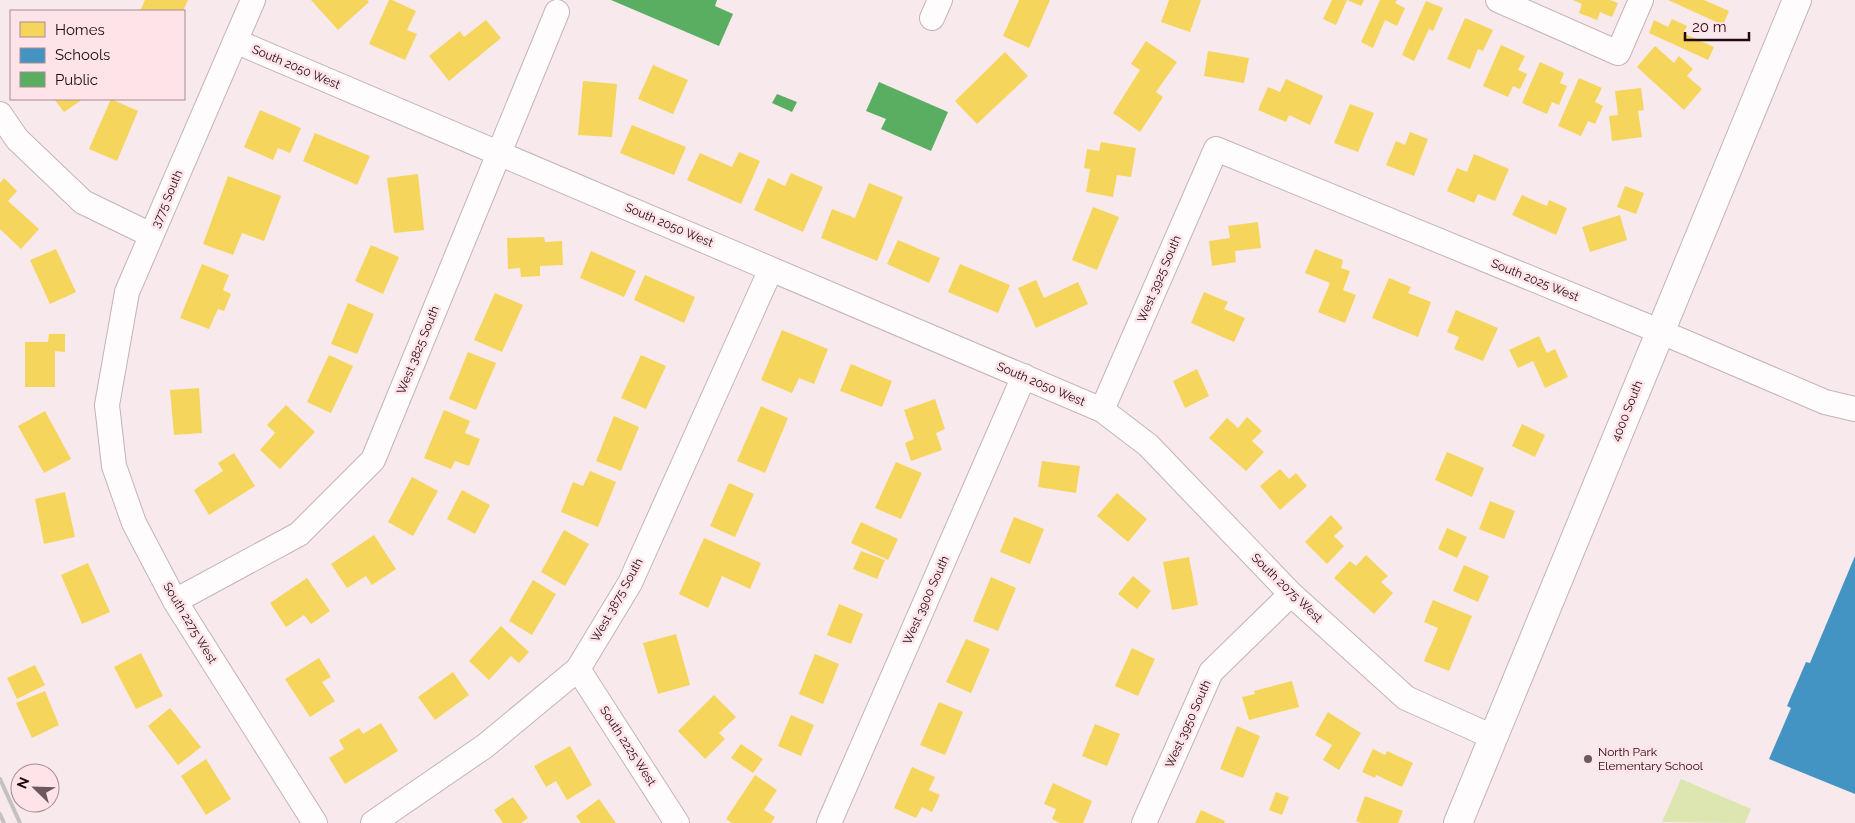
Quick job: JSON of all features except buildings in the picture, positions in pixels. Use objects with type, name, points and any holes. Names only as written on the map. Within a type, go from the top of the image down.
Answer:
[{"type":"street","name":"3775 South","points":[[107,405],[127,292],[252,0]]},
{"type":"street","points":[[1498,0],[1618,52],[1641,0]]},
{"type":"street","name":"4000 South","points":[[1458,823],[1659,331],[1797,0]]},
{"type":"street","name":"West 3825 South","points":[[175,601],[299,534],[373,460],[557,12]]},
{"type":"street","name":"South 2050 West","points":[[235,41],[1102,410]]},
{"type":"street","points":[[0,114],[17,139],[83,202],[151,235]]},
{"type":"street","name":"South 2025 West","points":[[1216,149],[1659,331],[1825,402],[1855,409]]},
{"type":"street","name":"West 3925 South","points":[[1102,410],[1216,149]]},
{"type":"street","name":"West 3875 South","points":[[373,823],[485,746],[578,669],[630,583],[771,269]]},
{"type":"street","name":"West 3900 South","points":[[829,823],[1024,376]]},
{"type":"street","name":"South 2275 West","points":[[107,405],[114,466],[134,523],[175,601],[315,823]]},
{"type":"street","name":"South 2075 West","points":[[1102,410],[1148,445],[1291,594],[1406,698],[1493,737]]},
{"type":"street","name":"West 3950 South","points":[[1144,823],[1211,672],[1291,594]]},
{"type":"street","name":"South 2225 West","points":[[578,669],[677,823]]},
{"type":"green space","points":[[1681,779],[1751,809],[1745,823],[1662,822]]},
{"type":"railway","points":[[0,779],[20,823]]},
{"type":"railway","points":[[0,814],[4,823]]},
{"type":"place","name":"North Park Elementary School","points":[[1588,759]]}]
